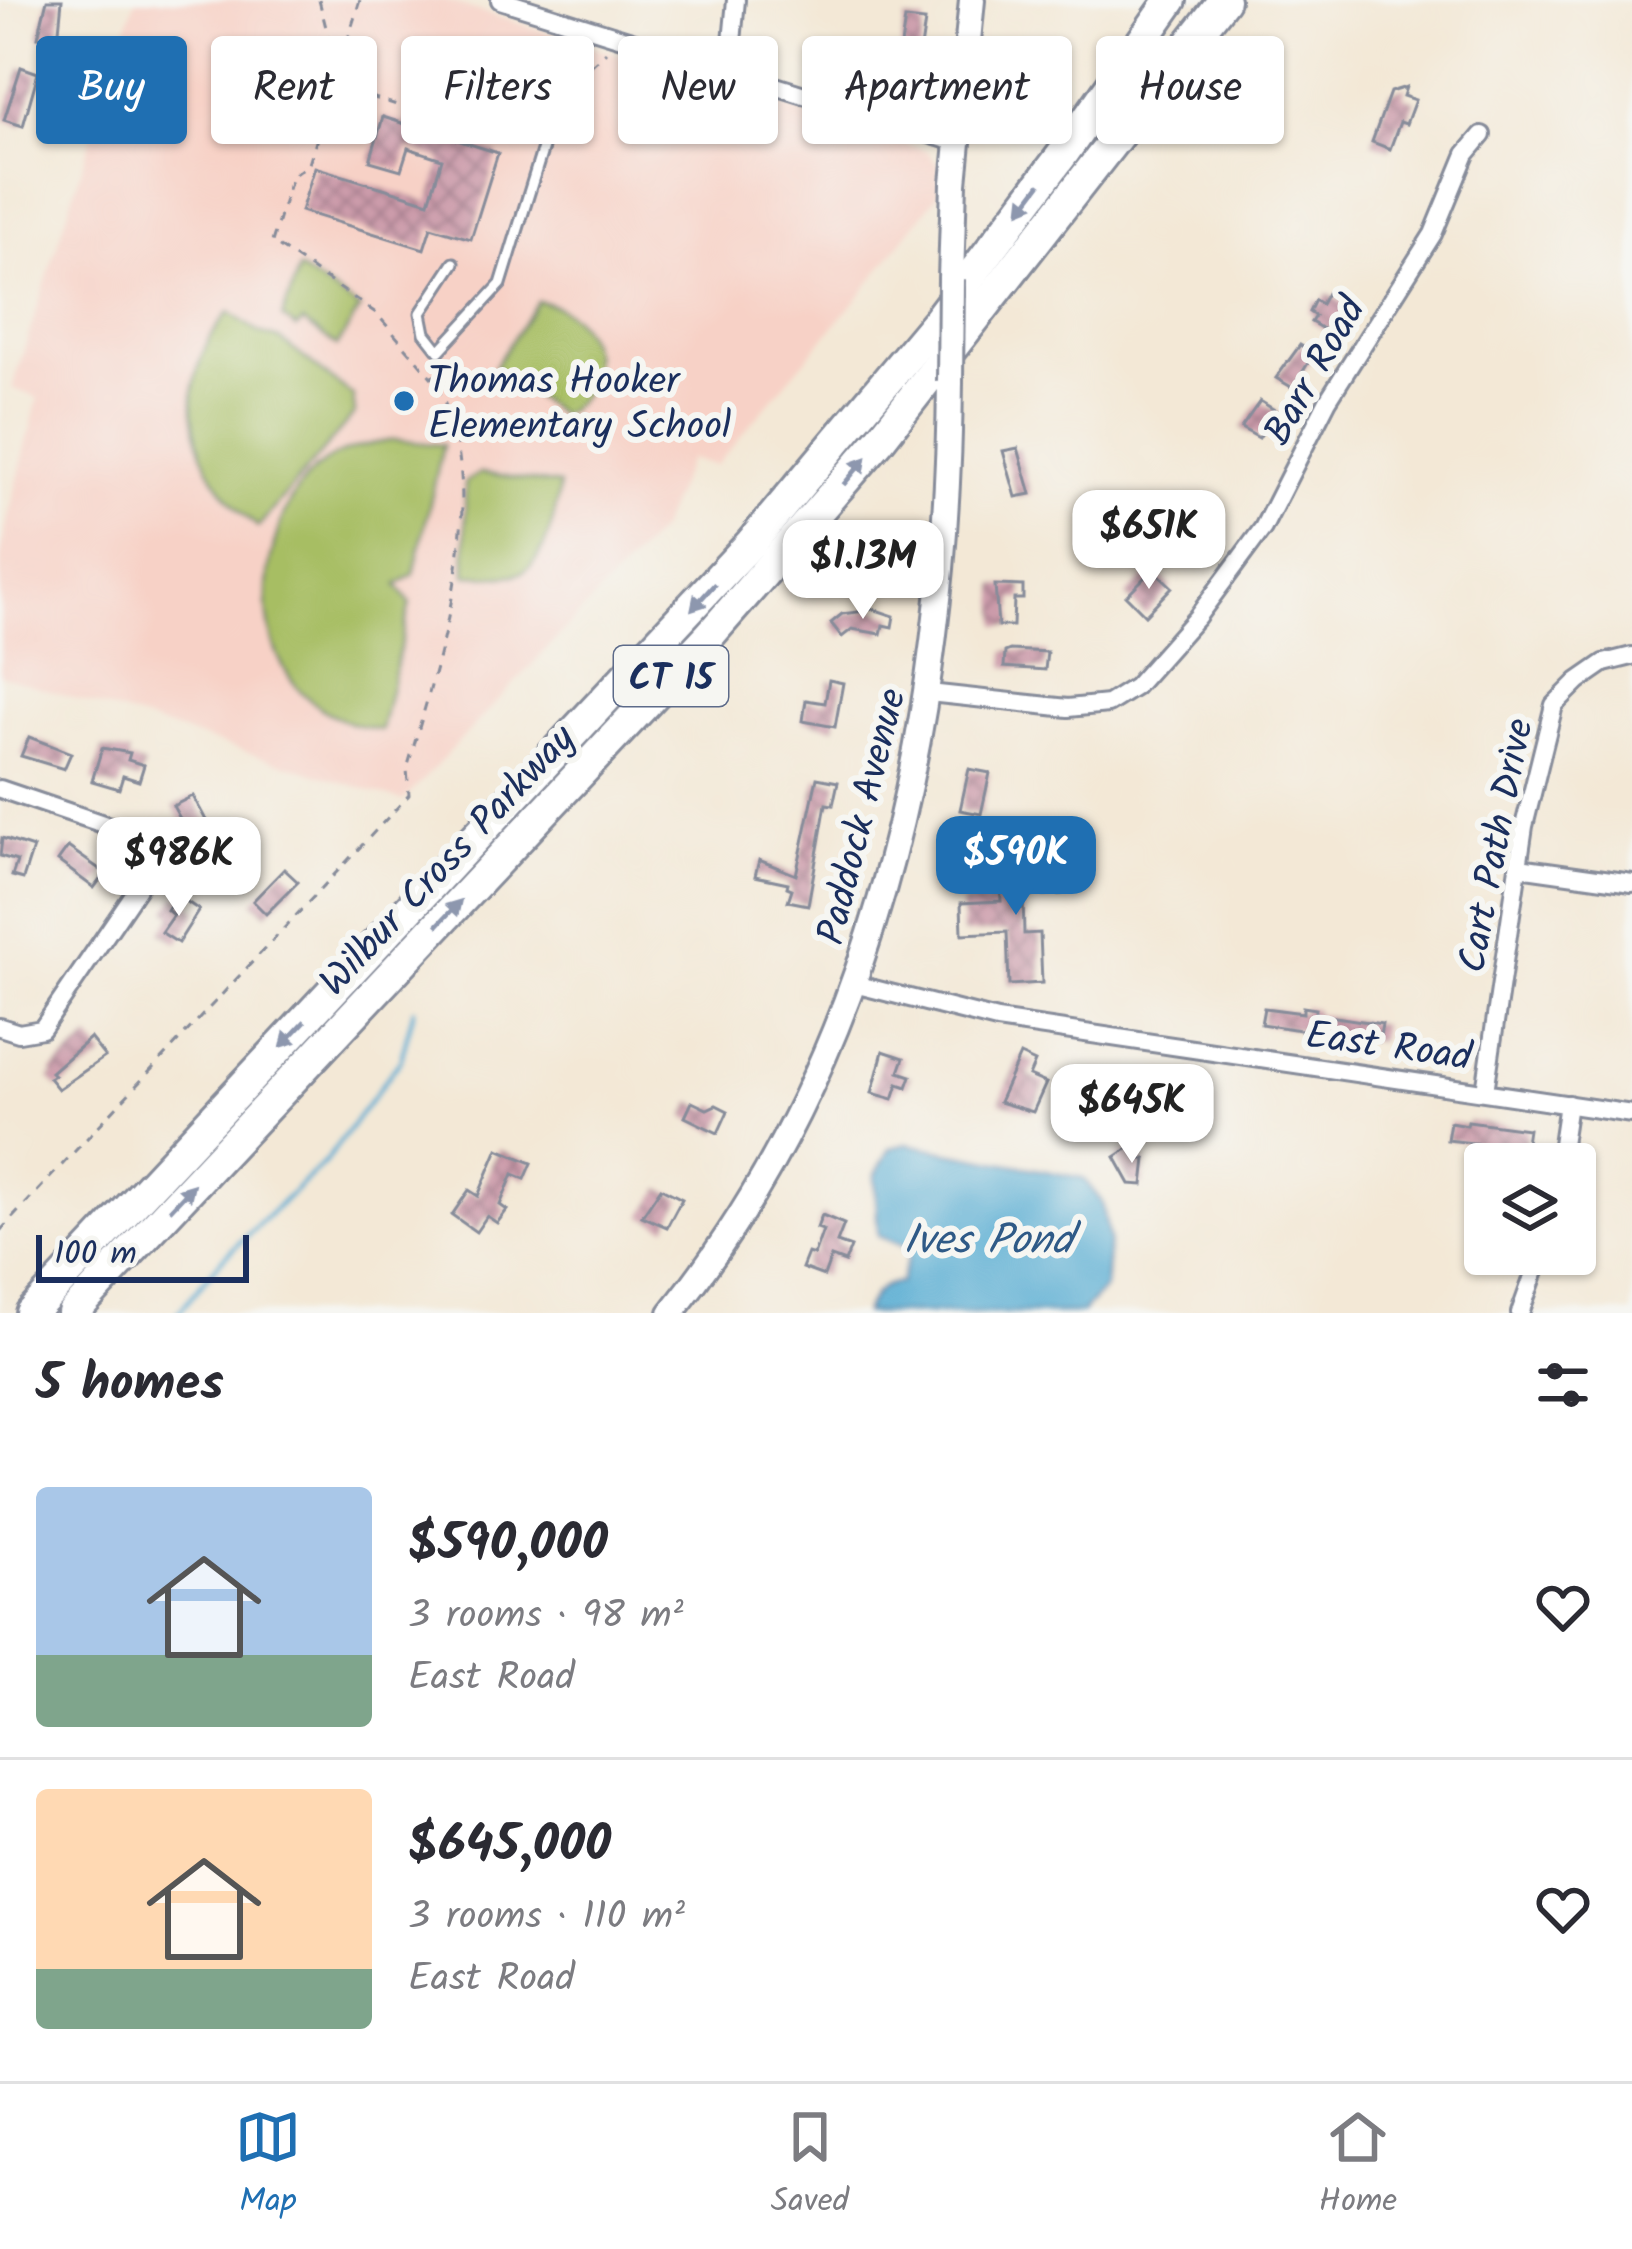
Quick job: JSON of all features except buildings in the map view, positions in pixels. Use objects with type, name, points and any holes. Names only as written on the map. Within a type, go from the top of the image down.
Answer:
[{"type":"highway","name":"Wilbur Cross Parkway","points":[[31,1313],[751,544],[949,304],[1171,0]]},
{"type":"highway","name":"Wilbur Cross Parkway","points":[[73,1313],[806,528],[890,428],[1224,0]]},
{"type":"main road","name":"Paddock Avenue","points":[[968,36],[971,0]]},
{"type":"main road","name":"Paddock Avenue","points":[[671,1313],[721,1247],[816,1076],[854,984],[896,845],[929,693],[946,534],[958,144]]},
{"type":"street","points":[[500,0],[618,38]]},
{"type":"street","points":[[733,36],[736,0]]},
{"type":"street","name":"Barr Road","points":[[929,693],[1068,709],[1108,704],[1136,687],[1197,617],[1263,528],[1328,400],[1433,234],[1466,154],[1483,135]]},
{"type":"street","name":"Cart Path Drive","points":[[1485,1091],[1524,826],[1554,705],[1604,663],[1632,656]]},
{"type":"street","points":[[0,789],[127,832],[139,845],[144,873],[42,1029],[20,1033],[0,1027]]},
{"type":"street","points":[[1519,867],[1632,883]]},
{"type":"street","name":"East Road","points":[[854,984],[997,1020],[1632,1114]]},
{"type":"street","points":[[1562,1143],[1568,1104]]},
{"type":"street","points":[[1520,1313],[1534,1275]]},
{"type":"lane","points":[[454,263],[421,313],[424,333],[440,352],[501,284],[544,144]]},
{"type":"path","points":[[319,0],[329,36]]},
{"type":"path","points":[[349,36],[360,0]]},
{"type":"path","points":[[594,63],[608,50]]},
{"type":"path","points":[[0,1231],[409,795],[406,770],[459,560],[455,445],[432,378],[376,314],[272,242],[292,176],[309,164],[315,144]]},
{"type":"path","points":[[432,378],[440,352]]},
{"type":"shaded area","name":"Thomas Hooker Elementary School","points":[[135,0],[444,0],[559,36],[401,36],[401,144],[594,144],[594,47],[618,54],[618,144],[778,144],[778,104],[802,112],[802,144],[905,144],[927,151],[939,166],[938,194],[863,292],[716,465],[689,459],[659,530],[403,801],[0,675],[0,551],[38,398],[12,388],[89,144],[187,144],[187,36],[124,36]]},
{"type":"green space","points":[[299,269],[360,309],[337,346],[303,322],[297,328],[282,318]]},
{"type":"green space","points":[[538,301],[574,319],[592,350],[588,386],[560,415],[494,367]]},
{"type":"green space","points":[[229,312],[259,333],[280,339],[353,396],[355,413],[258,527],[215,480],[194,425],[198,367]]},
{"type":"green space","points":[[395,440],[443,445],[414,574],[397,585],[410,603],[381,730],[321,709],[300,690],[273,641],[267,581],[283,515],[308,476],[344,452]]},
{"type":"green space","points":[[480,473],[559,485],[541,551],[525,571],[466,575],[465,482]]},
{"type":"water","name":"Ives Pond","points":[[907,1144],[1083,1178],[1102,1202],[1109,1240],[1105,1288],[1082,1313],[864,1313],[878,1291],[900,1283],[911,1249],[878,1236],[875,1176],[890,1148]]},
{"type":"waterway","points":[[178,1313],[224,1257],[325,1162],[401,1059],[414,1009]]},
{"type":"place","name":"Thomas Hooker Elementary School","points":[[404,401]]}]
